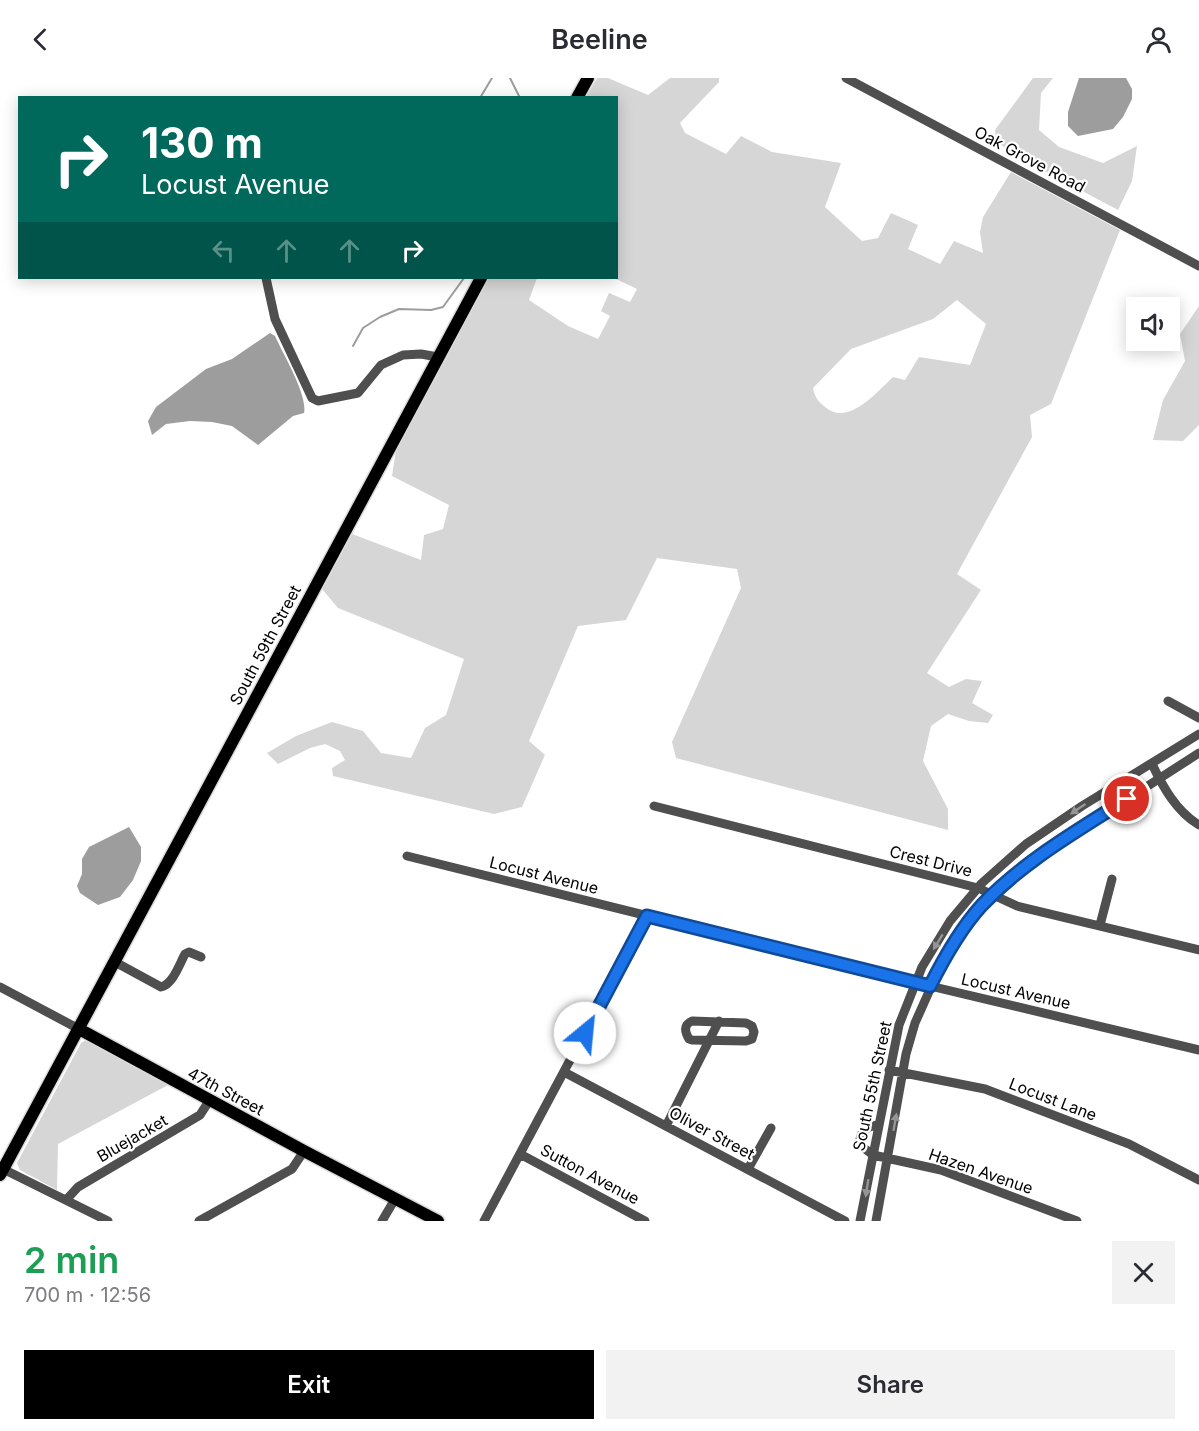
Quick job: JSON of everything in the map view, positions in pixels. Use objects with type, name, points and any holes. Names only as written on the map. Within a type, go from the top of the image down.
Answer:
[{"type":"main road","points":[[579,96],[588,78]]},
{"type":"main road","name":"South 59th Street","points":[[2,1172],[480,279]]},
{"type":"main road","name":"47th Street","points":[[79,1029],[209,1101],[438,1221]]},
{"type":"street","name":"Oak Grove Road","points":[[846,78],[1199,266]]},
{"type":"street","points":[[266,279],[275,319],[312,398],[325,400],[358,393],[381,365],[403,355],[421,354],[438,357]]},
{"type":"street","points":[[1168,700],[1199,718]]},
{"type":"street","name":"South 55th Street","points":[[860,1221],[898,1025],[922,967],[950,921],[978,888],[1026,843],[1199,734]]},
{"type":"street","name":"South 55th Street","points":[[876,1221],[906,1054],[915,1023],[939,967],[969,922],[993,895],[1028,863],[1199,753]]},
{"type":"street","points":[[1152,764],[1181,811],[1199,825]]},
{"type":"street","name":"Crest Drive","points":[[654,806],[978,888],[1017,906],[1199,950]]},
{"type":"street","name":"Locust Avenue","points":[[407,856],[916,983],[1199,1050]]},
{"type":"street","points":[[1100,925],[1112,879]]},
{"type":"street","points":[[484,1221],[647,916]]},
{"type":"street","points":[[115,962],[161,987],[169,982],[185,954],[193,952],[201,957]]},
{"type":"street","name":"47th Street","points":[[0,987],[79,1029]]},
{"type":"street","points":[[666,1126],[719,1021]]},
{"type":"street","points":[[688,1022],[746,1023],[752,1026],[754,1032],[752,1039],[710,1041],[689,1039],[685,1028],[688,1022]]},
{"type":"street","name":"Locust Lane","points":[[889,1070],[985,1089],[1129,1144],[1199,1180]]},
{"type":"street","name":"Oliver Street","points":[[564,1072],[845,1221]]},
{"type":"street","name":"Bluejacket","points":[[67,1199],[78,1186],[200,1115],[209,1101]]},
{"type":"street","points":[[873,1155],[860,1145],[860,1136],[863,1130],[879,1125]]},
{"type":"street","points":[[748,1169],[771,1128]]},
{"type":"street","points":[[199,1221],[292,1169],[304,1151]]},
{"type":"street","name":"Sutton Avenue","points":[[520,1154],[645,1221]]},
{"type":"street","name":"Hazen Avenue","points":[[873,1155],[941,1170],[1077,1221]]},
{"type":"street","points":[[2,1172],[67,1199],[108,1221]]},
{"type":"street","points":[[382,1221],[395,1199]]},
{"type":"shaded area","points":[[597,78],[608,78],[648,95],[670,78],[719,78],[719,82],[680,123],[685,133],[726,154],[741,136],[772,152],[841,163],[825,207],[862,241],[878,238],[891,213],[918,225],[908,249],[940,264],[954,241],[983,253],[980,232],[983,217],[1011,172],[1120,230],[1051,404],[1030,415],[1032,437],[957,574],[981,590],[927,673],[949,687],[966,679],[982,681],[972,703],[993,715],[988,723],[969,721],[948,714],[931,726],[923,761],[948,809],[948,830],[676,758],[672,742],[741,588],[737,569],[657,558],[626,620],[578,626],[529,741],[545,755],[522,807],[494,814],[333,776],[332,768],[345,760],[340,751],[325,744],[310,748],[278,764],[267,753],[296,736],[332,722],[363,731],[381,753],[411,758],[425,728],[446,715],[464,659],[338,608],[322,589],[352,534],[421,560],[424,535],[443,529],[449,505],[392,476],[396,449],[488,279],[537,279],[529,300],[568,326],[598,339],[610,316],[601,311],[609,293],[630,302],[637,289],[616,279],[618,279],[618,96],[587,96]],"holes":[[[957,300],[986,324],[970,365],[919,357],[905,380],[893,377],[862,405],[843,413],[834,412],[825,407],[819,401],[813,388],[851,349],[933,319]]]},
{"type":"shaded area","points":[[1033,78],[1053,78],[1041,93],[1039,130],[1059,147],[1103,163],[1137,146],[1132,181],[1118,210],[1035,166],[996,142],[995,130]]},
{"type":"shaded area","points":[[1079,78],[1126,78],[1132,89],[1132,99],[1123,117],[1113,129],[1078,136],[1068,126],[1068,112]]},
{"type":"shaded area","points":[[1199,306],[1199,425],[1183,441],[1153,440],[1163,400],[1185,361],[1180,334]]},
{"type":"shaded area","points":[[270,333],[275,336],[299,385],[304,413],[293,416],[258,445],[232,426],[212,422],[190,421],[166,424],[152,435],[148,421],[156,407],[206,369],[232,359]]},
{"type":"shaded area","points":[[129,827],[141,847],[141,861],[133,880],[120,897],[98,905],[80,893],[77,886],[82,874],[82,859],[89,847]]},
{"type":"shaded area","points":[[84,1041],[92,1042],[168,1085],[58,1144],[57,1190],[20,1170],[17,1163]]},
{"type":"waterway","points":[[481,96],[492,78]]},
{"type":"waterway","points":[[510,78],[519,96]]},
{"type":"waterway","points":[[353,346],[363,328],[380,317],[399,309],[431,310],[443,307],[463,279]]},
{"type":"route","points":[[585,1033],[647,916],[930,986],[939,967],[981,906],[1028,863],[1127,799]]}]
